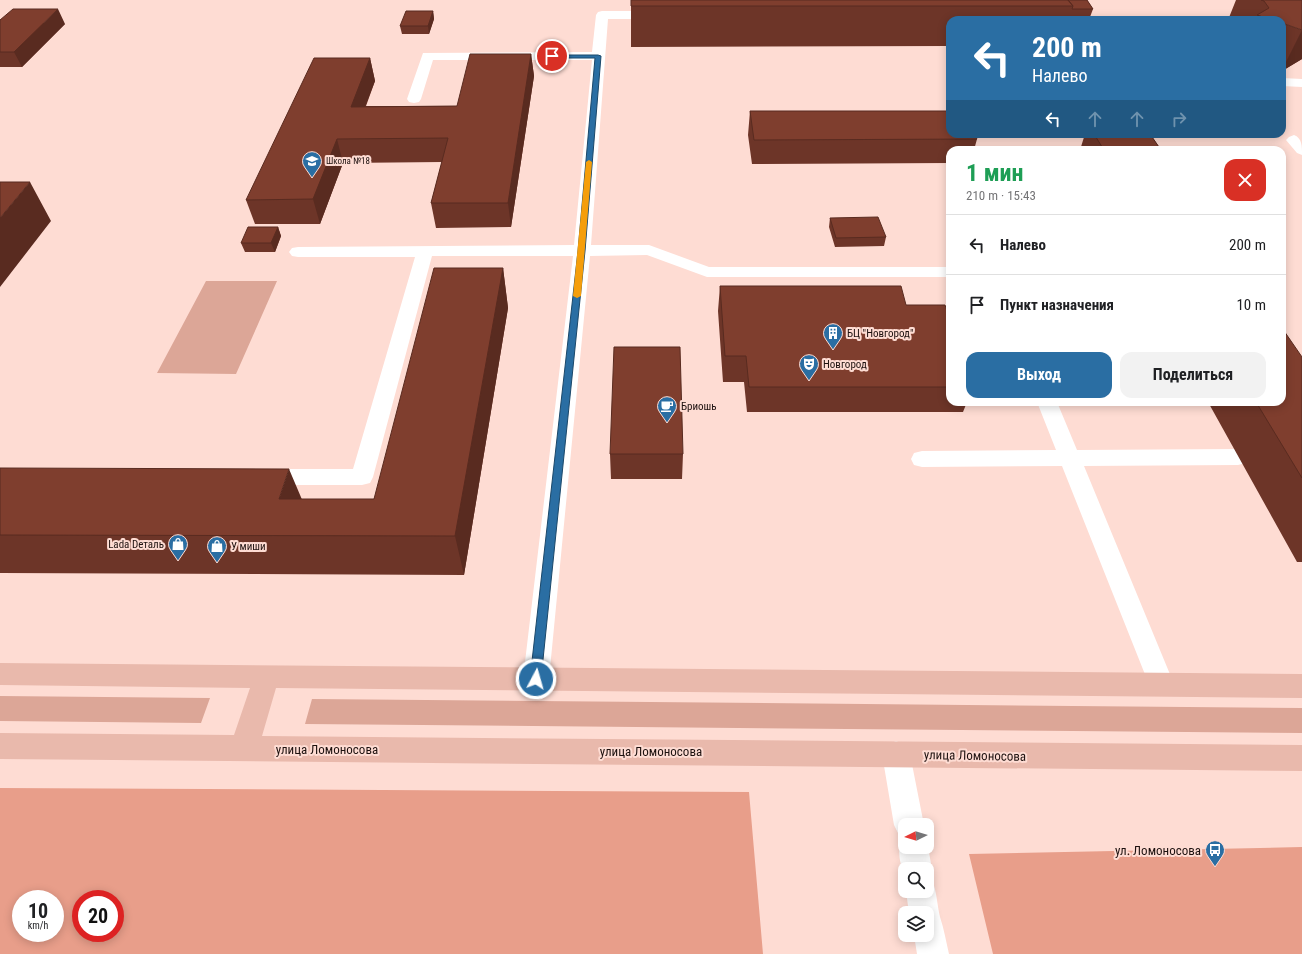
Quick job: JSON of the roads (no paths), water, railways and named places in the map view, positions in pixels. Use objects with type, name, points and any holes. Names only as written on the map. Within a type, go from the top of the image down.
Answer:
[{"type":"main road","points":[[0,674],[1302,686]]},
{"type":"main road","points":[[244,748],[267,676]]},
{"type":"main road","name":"улица Ломоносова","points":[[0,746],[1302,758]]},
{"type":"street","points":[[536,679],[582,251],[602,15],[673,16]]},
{"type":"street","points":[[414,99],[428,56],[598,56]]},
{"type":"street","points":[[1286,82],[1302,83]]},
{"type":"street","points":[[298,252],[649,250],[707,272],[946,272]]},
{"type":"street","points":[[244,477],[362,477],[425,251]]},
{"type":"street","points":[[1050,406],[1161,684]]},
{"type":"street","points":[[922,459],[1238,457]]},
{"type":"street","points":[[896,754],[908,818]]},
{"type":"street","points":[[931,942],[933,954]]},
{"type":"place","name":"Школа №18","points":[[312,178]]},
{"type":"place","name":"БЦ \"Новгород\"","points":[[833,350]]},
{"type":"place","name":"Новгород","points":[[809,381]]},
{"type":"place","name":"Бриошь","points":[[667,423]]},
{"type":"place","name":"Lada Dеталь","points":[[178,561]]},
{"type":"place","name":"У миши","points":[[217,563]]},
{"type":"place","name":"ул. Ломоносова","points":[[1215,867]]}]
